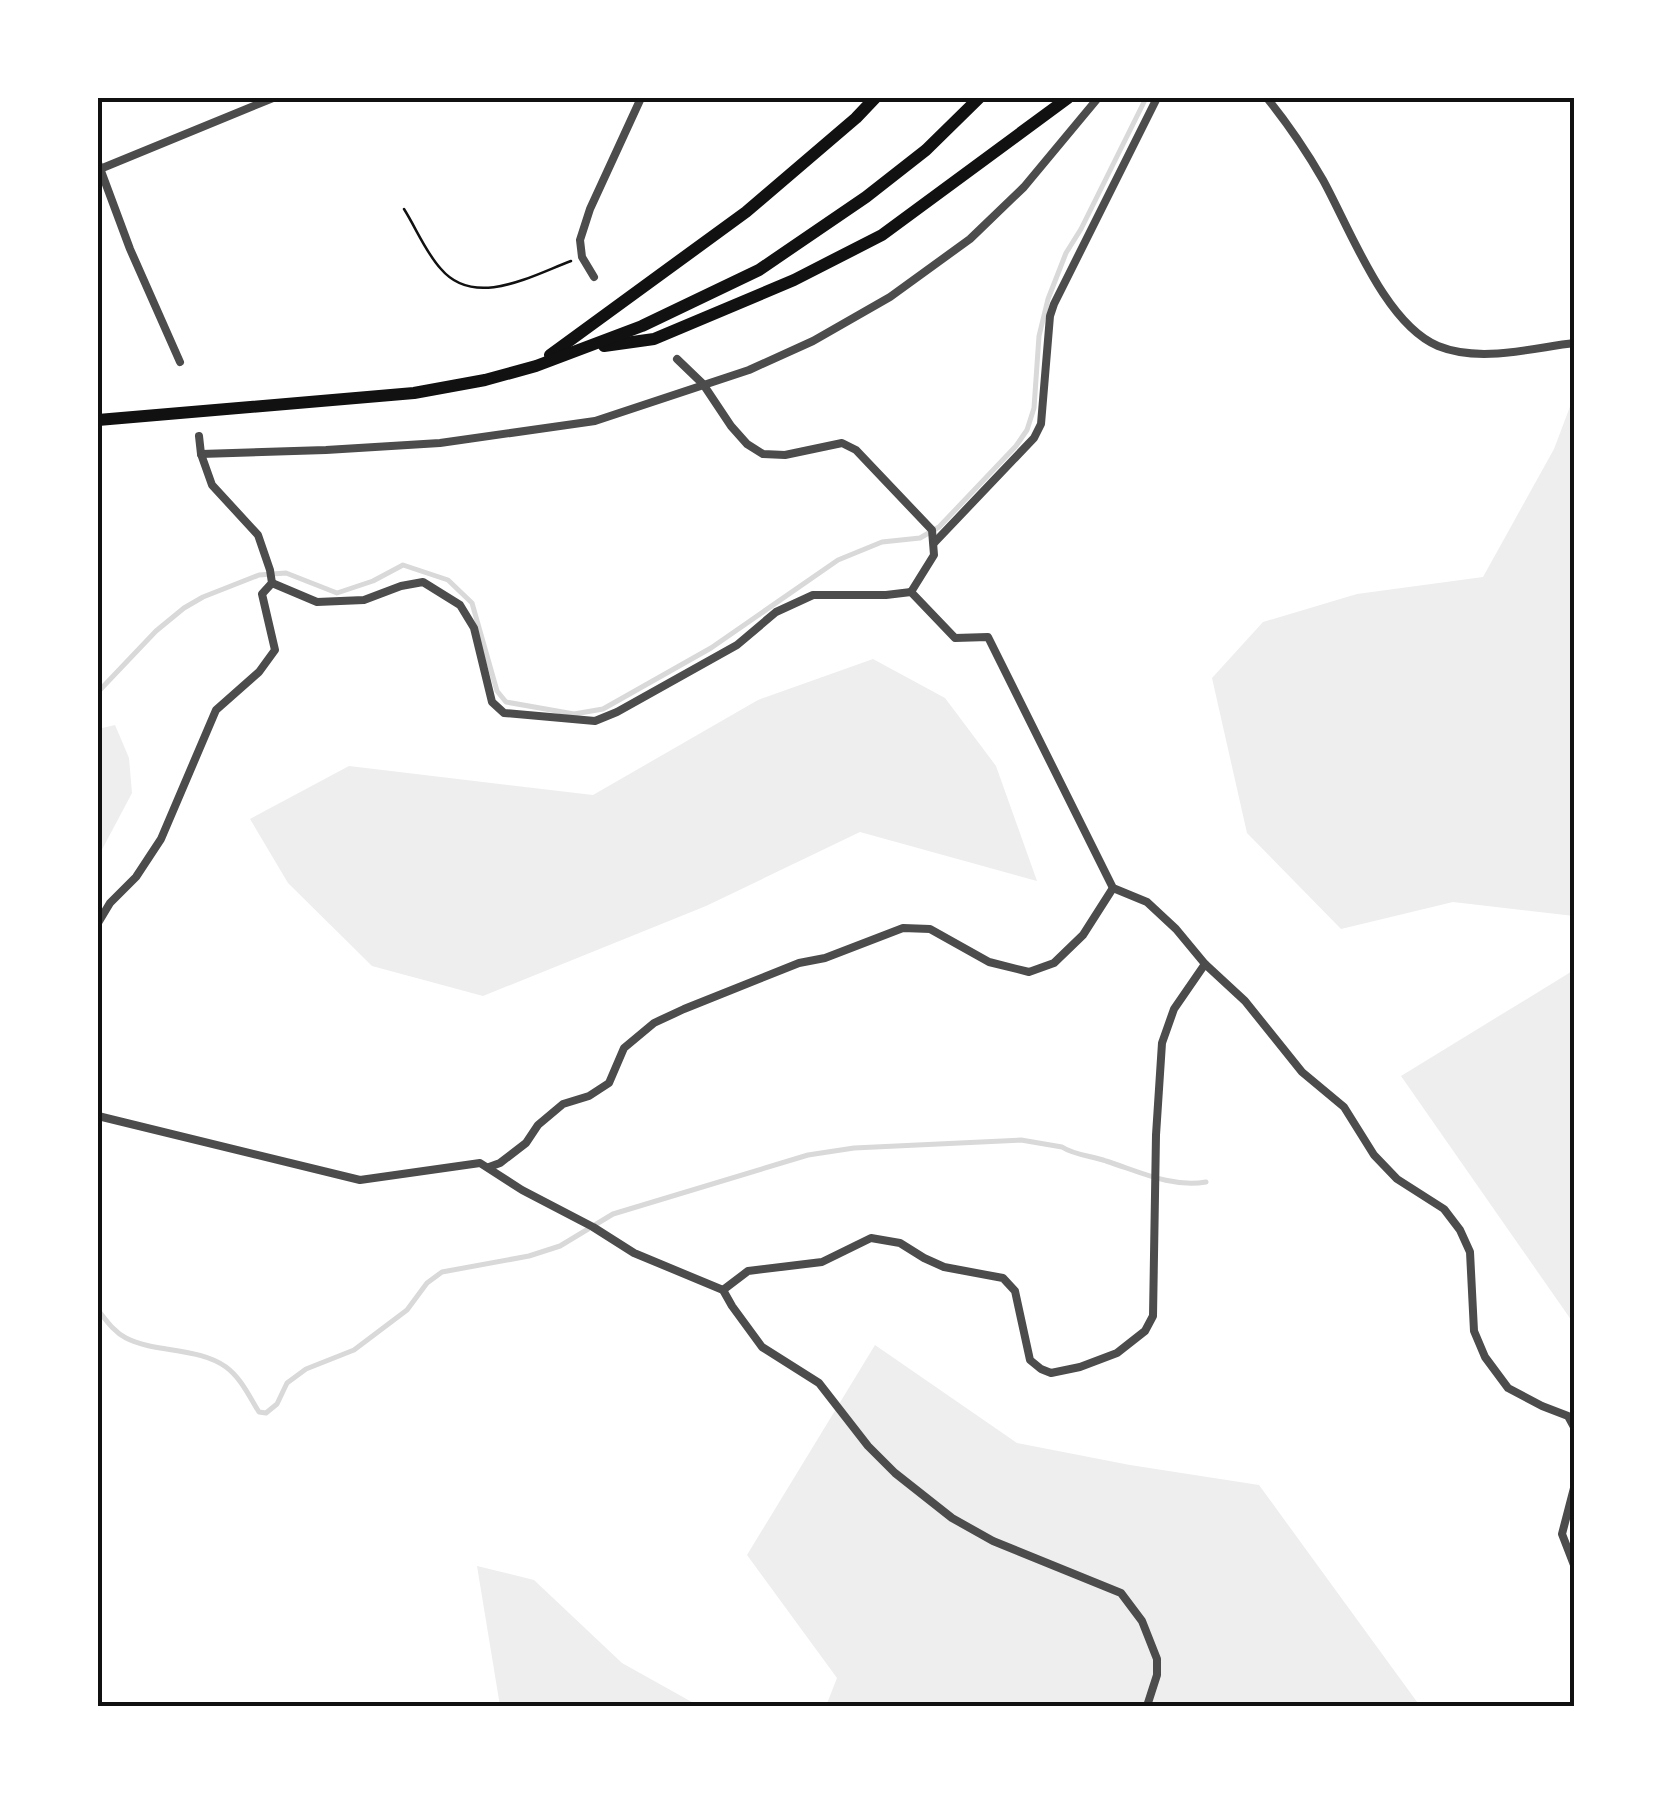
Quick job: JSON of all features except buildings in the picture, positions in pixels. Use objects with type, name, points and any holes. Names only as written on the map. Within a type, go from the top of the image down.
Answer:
[{"type":"highway","points":[[536,366],[746,212],[875,98]]},
{"type":"highway","points":[[98,420],[414,393],[536,366],[642,326],[759,270],[926,150],[978,98]]},
{"type":"highway","points":[[582,349],[654,339],[794,280],[882,235],[1068,98]]},
{"type":"street","points":[[180,362],[130,249],[99,166],[274,98]]},
{"type":"street","points":[[594,277],[582,257],[580,240],[590,209],[641,98]]},
{"type":"street","points":[[201,454],[402,445],[595,421],[749,370],[813,342],[890,297],[970,240],[1024,187],[1098,98]]},
{"type":"street","points":[[934,543],[1034,438],[1041,424],[1050,316],[1157,98]]},
{"type":"street","points":[[1267,98],[1320,175],[1386,300],[1410,328],[1438,346],[1486,354],[1574,343]]},
{"type":"street","points":[[677,359],[703,384],[747,444],[763,454],[785,454],[842,443],[856,450],[932,530],[934,555],[911,592]]},
{"type":"street","points":[[199,436],[212,485],[258,535],[272,583]]},
{"type":"street","points":[[272,583],[317,602],[364,600],[423,582],[460,604],[474,628],[492,702],[504,712],[595,720],[617,712],[737,645],[776,612],[813,595],[911,592]]},
{"type":"street","points":[[98,923],[110,903],[136,878],[161,838],[216,710],[259,672],[275,650],[262,594],[272,583]]},
{"type":"street","points":[[911,592],[955,638],[988,637],[1113,888],[1147,902],[1176,929],[1205,964],[1245,1001],[1302,1072],[1344,1107],[1374,1155],[1397,1180],[1444,1208],[1470,1252],[1474,1332],[1485,1357],[1508,1388],[1568,1416],[1574,1427]]},
{"type":"street","points":[[490,1167],[526,1144],[538,1125],[563,1104],[589,1096],[609,1083],[624,1048],[654,1024],[684,1009],[799,963],[824,958],[903,928],[930,929],[989,962],[1029,972],[1054,963],[1083,935],[1113,888]]},
{"type":"street","points":[[723,1290],[748,1271],[822,1262],[871,1238],[900,1243],[944,1267],[1003,1278],[1014,1290],[1030,1360],[1040,1369],[1051,1373],[1080,1367],[1117,1353],[1146,1332],[1153,1316],[1162,1044],[1174,1009],[1205,964]]},
{"type":"street","points":[[98,1116],[360,1180],[480,1162],[634,1253],[723,1290],[762,1347],[819,1383],[868,1446],[952,1518],[993,1541],[1121,1594],[1142,1621],[1157,1659],[1157,1675],[1147,1706]]},
{"type":"street","points":[[1574,1488],[1562,1534],[1574,1565]]},
{"type":"path","points":[[404,209],[442,271],[477,289],[495,288],[582,257]]},
{"type":"shaded area","points":[[1574,396],[1574,916],[1453,902],[1341,929],[1247,833],[1212,678],[1263,622],[1357,594],[1483,577],[1554,449]]},
{"type":"shaded area","points":[[873,659],[945,698],[996,766],[1037,881],[860,832],[706,906],[483,996],[372,966],[288,883],[250,819],[349,766],[593,795],[758,700]]},
{"type":"shaded area","points":[[115,725],[129,758],[132,793],[98,857],[98,729]]},
{"type":"shaded area","points":[[1574,970],[1574,1324],[1401,1076]]},
{"type":"shaded area","points":[[875,1345],[1017,1443],[1259,1485],[1420,1706],[826,1706],[837,1678],[747,1555]]},
{"type":"shaded area","points":[[477,1566],[534,1580],[622,1663],[699,1706],[500,1706]]},
{"type":"waterway","points":[[98,692],[156,631],[203,597],[259,575],[286,573],[337,593],[373,581],[403,565],[448,580],[472,603],[497,691],[506,702],[574,714],[603,709],[711,648],[838,560],[882,542],[920,538],[939,527],[1027,430],[1034,408],[1039,336],[1048,299],[1066,253],[1146,98]]},
{"type":"waterway","points":[[98,1310],[114,1329],[137,1343],[203,1356],[226,1367],[259,1412],[266,1413],[277,1404],[287,1383],[306,1369],[354,1350],[407,1310],[427,1283],[442,1272],[529,1256],[560,1246],[613,1214],[808,1155],[854,1148],[1021,1140],[1062,1147],[1167,1181],[1206,1182]]}]
